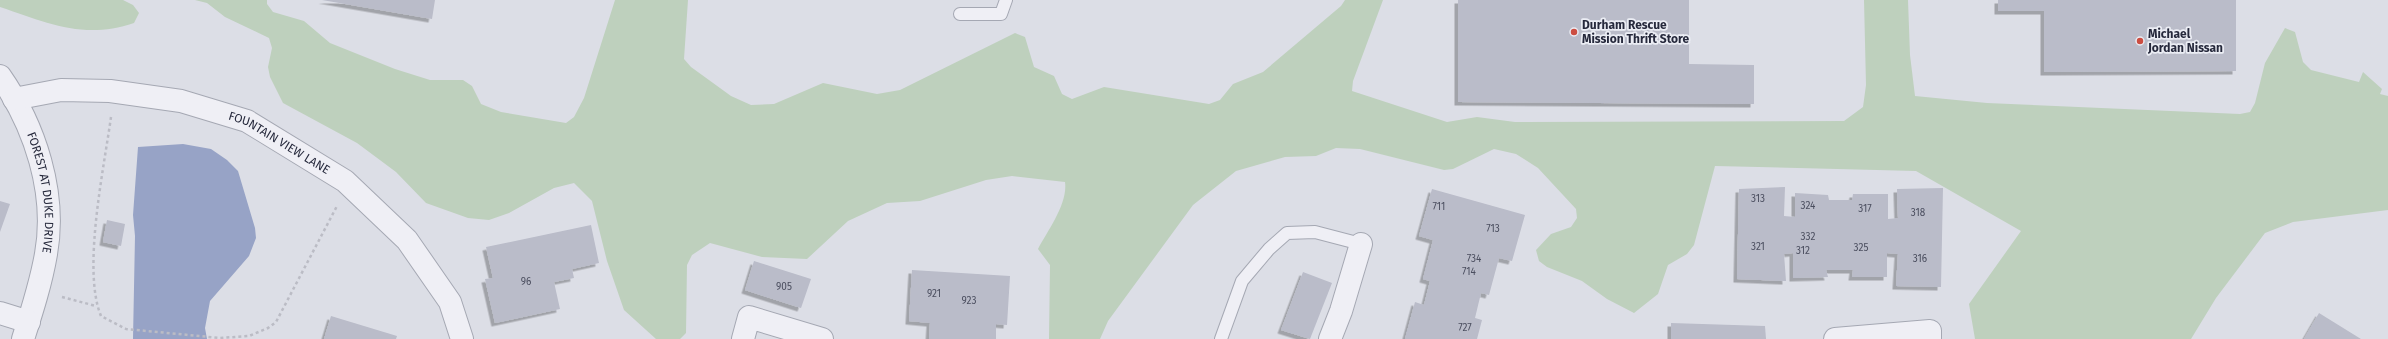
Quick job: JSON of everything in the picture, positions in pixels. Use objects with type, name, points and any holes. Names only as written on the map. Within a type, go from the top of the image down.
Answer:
[{"type":"street","name":"FOREST AT DUKE DRIVE","points":[[0,76],[26,121],[38,153],[46,187],[49,219],[47,253],[26,330]]},
{"type":"street","name":"FOUNTAIN VIEW LANE","points":[[14,99],[61,90],[110,91],[181,101],[247,121],[345,181],[407,240],[450,302],[462,339]]},
{"type":"street","points":[[1330,339],[1341,311],[1361,244]]},
{"type":"street","points":[[0,313],[26,330]]},
{"type":"street","points":[[743,339],[749,317],[822,339]]},
{"type":"street","points":[[1836,339],[1930,331],[1930,339]]},
{"type":"lane","points":[[960,14],[1001,14],[1006,0]]},
{"type":"lane","points":[[1221,339],[1242,282],[1269,249],[1287,233],[1315,232],[1361,244]]},
{"type":"path","points":[[112,110],[96,223],[94,268],[96,306],[100,316],[126,329],[220,338],[249,336],[268,328],[276,322],[340,200]]},
{"type":"path","points":[[60,296],[96,306]]},
{"type":"green space","points":[[0,0],[123,0],[133,5],[139,13],[134,23],[116,28],[82,30],[50,24],[0,7]]},
{"type":"green space","points":[[195,0],[267,0],[267,4],[273,12],[304,21],[330,43],[395,69],[430,80],[463,80],[472,86],[481,104],[501,112],[566,123],[574,117],[584,98],[615,0],[688,0],[684,59],[691,67],[731,96],[751,105],[774,104],[823,83],[877,94],[900,90],[1015,33],[1025,37],[1034,67],[1054,76],[1062,94],[1072,99],[1104,87],[1209,104],[1220,100],[1233,84],[1263,72],[1341,6],[1345,0],[1383,0],[1353,81],[1352,91],[1447,122],[1477,117],[1515,122],[1844,121],[1863,107],[1866,85],[1864,0],[1908,0],[1910,55],[1915,96],[1987,103],[2240,114],[2250,112],[2255,103],[2265,63],[2285,28],[2295,32],[2303,62],[2311,70],[2359,82],[2363,72],[2382,89],[2380,94],[2388,96],[2388,210],[2293,222],[2265,233],[2216,298],[2191,339],[1975,339],[1969,304],[2021,231],[1916,171],[1715,166],[1694,245],[1687,254],[1668,265],[1658,294],[1634,313],[1607,299],[1582,281],[1547,267],[1539,261],[1536,250],[1551,234],[1571,227],[1577,218],[1576,209],[1538,168],[1516,154],[1494,149],[1453,169],[1444,170],[1360,149],[1336,148],[1316,156],[1285,157],[1236,171],[1193,205],[1108,321],[1100,339],[1049,339],[1050,265],[1038,249],[1060,208],[1065,190],[1065,182],[1012,176],[986,180],[920,201],[887,203],[848,221],[807,259],[762,257],[710,243],[692,255],[687,265],[686,333],[680,339],[656,339],[624,310],[607,261],[592,201],[574,183],[554,188],[509,213],[489,220],[468,218],[426,203],[396,172],[357,143],[283,103],[270,77],[268,67],[272,48],[269,38],[225,17],[207,3]]},
{"type":"water","points":[[183,144],[211,149],[227,160],[238,171],[255,228],[256,238],[249,256],[210,301],[205,328],[207,339],[133,339],[135,236],[133,215],[138,147]]},
{"type":"building","points":[[322,0],[435,0],[432,19]]},
{"type":"building","name":"Durham Rescue Mission Thrift Store","points":[[1458,0],[1689,0],[1689,64],[1754,65],[1754,104],[1458,102]]},
{"type":"building","name":"Michael Jordan Nissan","points":[[1998,0],[2236,0],[2236,71],[2044,72],[2044,11],[1998,11]]},
{"type":"building","points":[[1785,187],[1784,216],[1795,217],[1795,193],[1828,195],[1829,200],[1852,200],[1853,194],[1888,194],[1888,219],[1898,218],[1897,189],[1943,188],[1941,287],[1896,286],[1898,254],[1887,253],[1887,277],[1852,277],[1853,270],[1826,270],[1828,277],[1793,278],[1793,253],[1784,254],[1786,281],[1737,279],[1739,189]]},
{"type":"building","points":[[1432,189],[1525,215],[1512,261],[1499,258],[1489,295],[1481,293],[1475,318],[1482,320],[1477,339],[1405,339],[1415,302],[1424,305],[1430,281],[1423,279],[1433,240],[1419,236]]},
{"type":"building","points":[[0,201],[10,204],[0,232]]},
{"type":"building","points":[[107,220],[125,224],[121,246],[103,242]]},
{"type":"building","points":[[591,225],[599,263],[572,269],[574,278],[554,282],[560,309],[495,323],[485,279],[493,278],[486,247]]},
{"type":"building","points":[[754,261],[811,279],[801,308],[745,290]]},
{"type":"building","points":[[912,270],[1010,276],[1007,325],[996,324],[996,339],[929,339],[930,323],[909,321]]},
{"type":"building","points":[[1303,272],[1332,283],[1310,339],[1281,330]]},
{"type":"building","points":[[2319,313],[2361,339],[2304,339]]},
{"type":"building","points":[[331,316],[397,336],[396,339],[324,339]]},
{"type":"building","points":[[1671,323],[1765,326],[1766,339],[1671,339]]},
{"type":"place","name":"Durham Rescue Mission Thrift Store","points":[[1574,32]]},
{"type":"place","name":"Michael Jordan Nissan","points":[[2140,41]]}]
